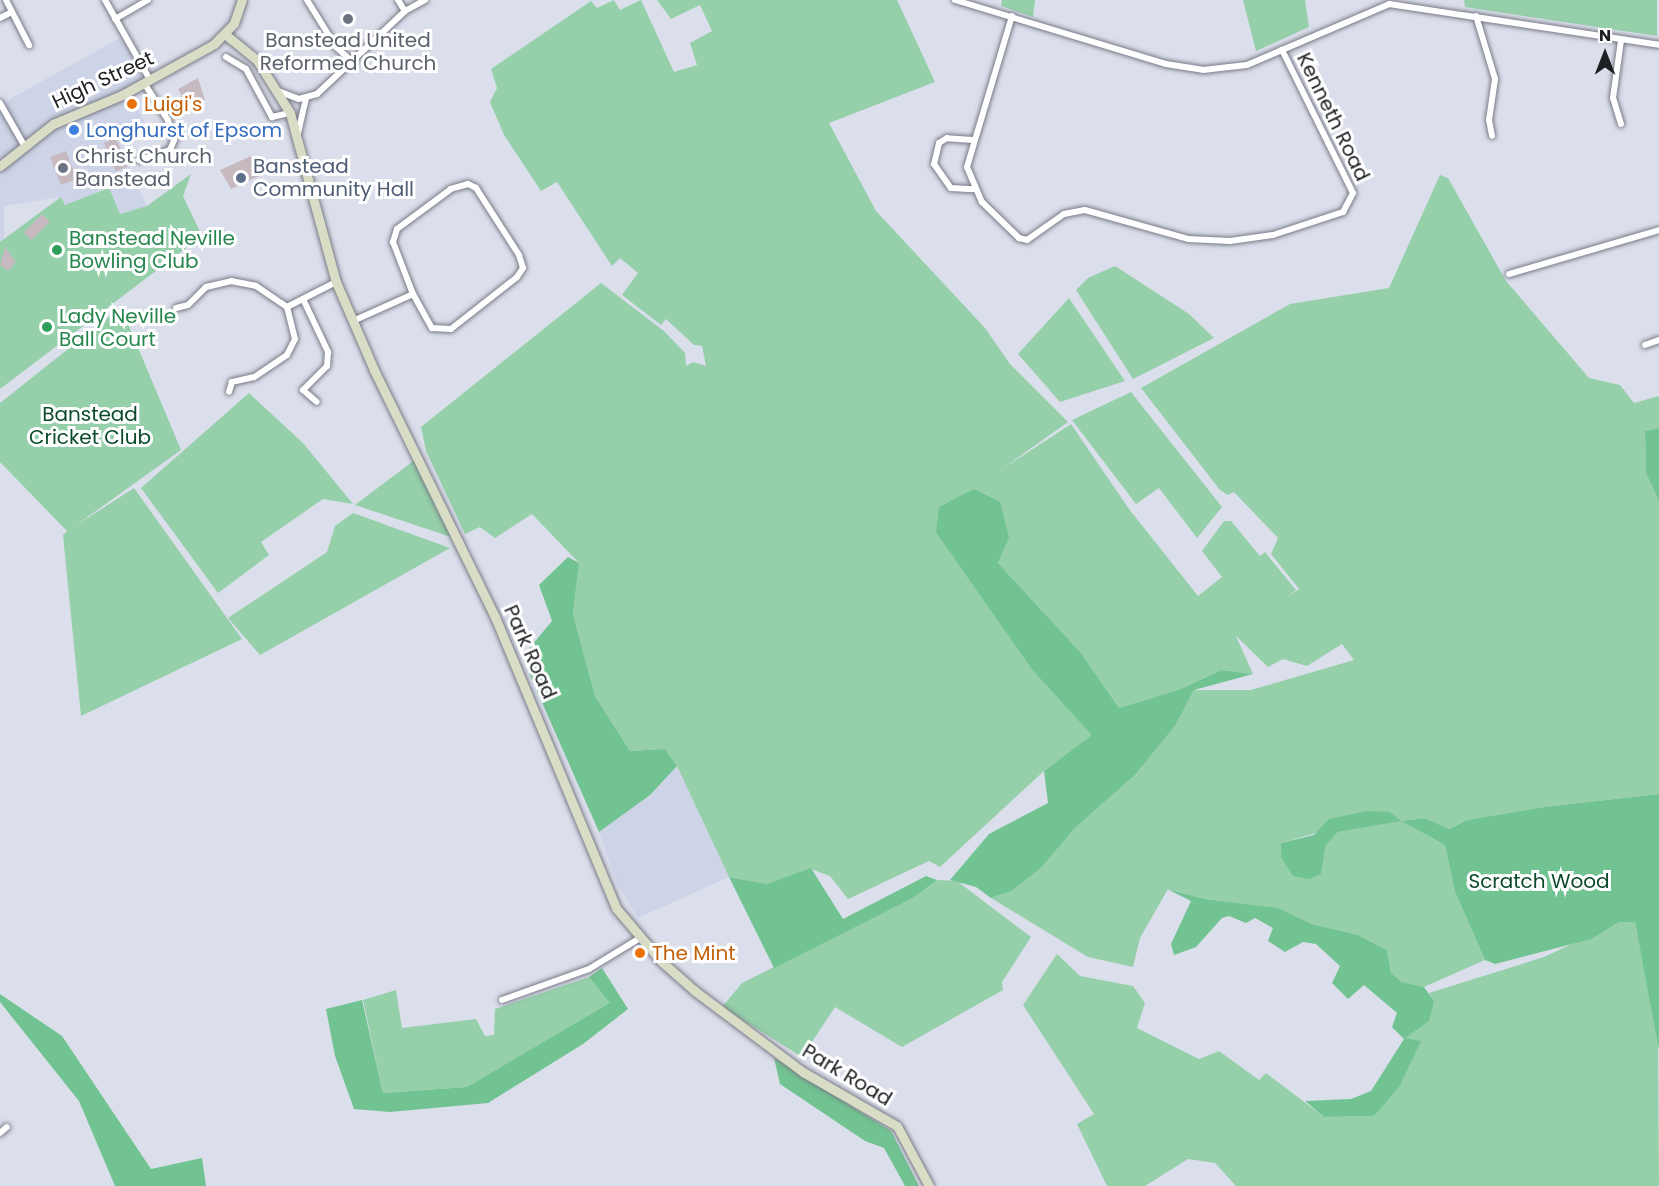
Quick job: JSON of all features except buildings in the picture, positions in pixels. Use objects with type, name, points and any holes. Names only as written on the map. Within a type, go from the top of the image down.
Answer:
[{"type":"street","points":[[6,0],[29,45]]},
{"type":"street","points":[[105,0],[168,120],[174,140],[170,150],[139,160]]},
{"type":"street","points":[[116,19],[148,0]]},
{"type":"street","points":[[226,35],[242,0]]},
{"type":"street","points":[[307,0],[336,47],[354,63]]},
{"type":"street","points":[[398,0],[405,11]]},
{"type":"street","points":[[279,91],[306,99],[325,89],[405,11],[425,0]]},
{"type":"street","points":[[955,0],[1187,69],[1233,68],[1282,50],[1389,4],[1659,45]]},
{"type":"street","points":[[0,18],[12,12]]},
{"type":"street","points":[[973,140],[947,138],[939,143],[934,164],[951,188],[974,189],[968,167],[973,140],[1012,16]]},
{"type":"street","points":[[1476,16],[1478,32],[1496,79],[1489,120],[1492,136]]},
{"type":"street","name":"Park Road","points":[[226,35],[256,60],[279,91],[290,113],[336,282],[495,617],[616,908],[640,938],[695,991],[802,1072],[897,1126],[929,1186]]},
{"type":"street","name":"High Street","points":[[0,166],[53,124],[147,81],[226,35]]},
{"type":"street","points":[[1621,40],[1613,98],[1621,124]]},
{"type":"street","name":"Kenneth Road","points":[[974,189],[994,215],[1027,240],[1064,213],[1085,210],[1188,238],[1230,241],[1314,224],[1343,212],[1353,198],[1282,50]]},
{"type":"street","points":[[226,57],[246,69],[272,117],[290,113]]},
{"type":"street","points":[[246,69],[256,60]]},
{"type":"street","points":[[297,135],[306,99]]},
{"type":"street","points":[[0,103],[24,145]]},
{"type":"street","points":[[468,184],[476,188],[523,268],[462,321],[444,330],[428,324],[413,294],[393,242],[397,229],[451,189],[468,184]]},
{"type":"street","points":[[1509,274],[1659,230]]},
{"type":"street","points":[[176,308],[188,305],[206,287],[231,281],[256,286],[287,307],[295,339],[287,355],[254,377],[232,382],[229,392]]},
{"type":"street","points":[[287,307],[336,282]]},
{"type":"street","points":[[353,321],[413,294]]},
{"type":"street","points":[[303,299],[328,352],[327,366],[303,390],[317,402]]},
{"type":"street","points":[[1645,345],[1659,340]]},
{"type":"street","points":[[502,1000],[589,969],[640,938]]},
{"type":"street","points":[[0,1133],[7,1127]]},
{"type":"shaded area","points":[[122,37],[142,74],[134,100],[145,124],[117,135],[147,207],[119,214],[109,188],[65,206],[60,197],[4,206],[4,243],[0,242],[0,111],[10,99]]},
{"type":"shaded area","points":[[677,766],[729,877],[638,918],[617,884],[599,832],[650,795]]},
{"type":"green space","points":[[614,0],[620,10],[641,0],[674,72],[697,65],[690,43],[712,31],[700,5],[671,19],[657,0],[897,0],[935,82],[829,123],[876,211],[985,328],[1010,364],[1068,422],[999,471],[1071,424],[1129,509],[1198,596],[1222,577],[1202,551],[1224,521],[1231,521],[1260,556],[1265,552],[1296,590],[1285,599],[1299,589],[1271,554],[1278,538],[1234,492],[1228,495],[1220,490],[1141,388],[1290,304],[1389,288],[1440,175],[1448,178],[1506,281],[1589,378],[1620,385],[1634,403],[1659,396],[1659,428],[1645,431],[1646,473],[1659,501],[1659,794],[1544,807],[1467,820],[1449,829],[1425,818],[1401,821],[1445,845],[1455,892],[1485,960],[1424,987],[1402,982],[1391,973],[1387,950],[1358,935],[1312,924],[1277,908],[1205,899],[1168,889],[1140,938],[1133,967],[1088,957],[991,898],[1012,891],[1041,868],[1075,828],[1135,775],[1175,726],[1194,690],[1251,690],[1354,660],[1342,644],[1307,666],[1283,659],[1268,667],[1236,636],[1253,674],[1221,670],[1181,689],[1119,708],[1081,653],[998,563],[1009,538],[937,532],[1033,671],[1093,735],[1044,771],[940,867],[929,861],[848,899],[830,876],[811,869],[767,884],[729,877],[677,766],[665,749],[630,751],[595,696],[573,614],[579,563],[532,514],[495,538],[480,527],[465,534],[426,451],[421,427],[601,283],[664,331],[685,353],[686,366],[693,362],[706,366],[702,346],[694,345],[666,319],[661,325],[622,295],[638,273],[620,258],[612,266],[557,182],[541,191],[504,135],[490,102],[497,88],[491,69],[591,1],[597,8]],"holes":[[[1390,812],[1399,821],[1338,832],[1326,845],[1321,874],[1281,843]]]},
{"type":"green space","points":[[1002,0],[1035,0],[1033,17],[1001,6]]},
{"type":"green space","points":[[1243,0],[1305,0],[1309,27],[1256,51]]},
{"type":"green space","points":[[1464,0],[1657,0],[1657,36],[1465,7]]},
{"type":"green space","points":[[191,174],[183,196],[202,236],[0,389],[0,242],[61,197],[65,205],[109,188],[120,214],[147,206]]},
{"type":"green space","points":[[1115,266],[1189,314],[1214,338],[1133,379],[1076,290],[1088,278]]},
{"type":"green space","points":[[1069,298],[1125,381],[1060,402],[1018,354]]},
{"type":"green space","name":"Banstead Cricket Club","points":[[121,307],[181,450],[75,526],[134,488],[242,639],[81,716],[63,535],[67,531],[0,462],[0,403]]},
{"type":"green space","points":[[1131,392],[1222,507],[1197,538],[1159,488],[1136,504],[1072,420]]},
{"type":"green space","points":[[249,393],[303,443],[353,504],[323,499],[261,542],[269,555],[218,593],[141,488]]},
{"type":"green space","points":[[1659,428],[1659,501],[1646,473],[1645,431]]},
{"type":"green space","points":[[416,459],[454,538],[355,505]]},
{"type":"green space","points":[[974,489],[1000,502],[1009,538],[998,563],[1081,653],[1119,708],[1181,689],[1221,670],[1253,674],[1194,690],[1175,726],[1135,775],[1075,828],[1041,868],[1012,891],[991,898],[976,887],[950,880],[989,834],[1048,803],[1044,771],[1092,735],[1033,671],[936,532],[939,507]]},
{"type":"green space","points":[[353,513],[450,548],[260,655],[228,618],[327,552],[335,526]]},
{"type":"green space","points":[[568,557],[579,563],[573,614],[595,696],[630,751],[665,749],[677,766],[650,795],[599,832],[522,657],[552,621],[539,585]]},
{"type":"green space","name":"Scratch Wood","points":[[1659,794],[1659,1050],[1635,922],[1619,922],[1591,939],[1495,964],[1485,960],[1455,892],[1445,845],[1401,821],[1425,818],[1449,829],[1467,820],[1544,807]]},
{"type":"green space","points":[[1367,811],[1390,812],[1401,821],[1338,832],[1326,845],[1321,874],[1310,879],[1293,876],[1281,857],[1281,843],[1314,835],[1329,819]]},
{"type":"green space","points":[[811,868],[843,919],[926,876],[937,880],[913,898],[774,968],[729,877],[767,884]]},
{"type":"green space","points":[[937,880],[957,881],[1031,937],[1002,982],[1003,990],[902,1047],[835,1007],[802,1057],[722,1007],[742,983],[913,898]]},
{"type":"green space","points":[[1167,889],[1205,899],[1278,908],[1312,924],[1358,935],[1387,950],[1391,973],[1402,982],[1424,987],[1434,1001],[1429,1021],[1405,1038],[1421,1041],[1399,1087],[1374,1116],[1324,1117],[1305,1101],[1351,1099],[1371,1091],[1404,1039],[1392,1027],[1397,1013],[1364,985],[1348,999],[1332,983],[1340,966],[1316,944],[1303,942],[1285,952],[1268,941],[1273,928],[1255,918],[1246,923],[1229,916],[1222,918],[1196,947],[1174,955],[1171,944],[1191,901]]},
{"type":"green space","points":[[1619,922],[1635,922],[1658,1038],[1659,1186],[1236,1186],[1215,1163],[1188,1159],[1145,1186],[1107,1186],[1077,1124],[1094,1114],[1023,1005],[1057,954],[1080,976],[1133,986],[1145,1003],[1137,1028],[1199,1059],[1219,1051],[1259,1080],[1266,1073],[1324,1117],[1374,1116],[1420,1041],[1404,1039],[1434,1001],[1429,993],[1544,957]]},
{"type":"green space","points":[[602,968],[628,1009],[583,1044],[488,1103],[390,1112],[354,1109],[335,1056],[326,1009],[362,1000],[383,1093],[467,1087],[610,1003],[589,977]]},
{"type":"green space","points":[[589,977],[611,1003],[575,1027],[467,1087],[383,1093],[363,1000],[396,990],[402,1028],[476,1019],[485,1036],[494,1035],[495,1009]]},
{"type":"green space","points":[[0,994],[62,1036],[151,1169],[202,1158],[206,1186],[115,1186],[79,1101],[0,1002]]},
{"type":"green space","points":[[774,1058],[891,1131],[919,1186],[905,1186],[884,1148],[865,1141],[780,1084]]},
{"type":"place","name":"Banstead United Reformed Church","points":[[348,19]]},
{"type":"place","name":"Luigi's","points":[[132,104]]},
{"type":"place","name":"Longhurst of Epsom","points":[[74,130]]},
{"type":"place","name":"Christ Church Banstead","points":[[63,168]]},
{"type":"place","name":"Banstead Community Hall","points":[[241,178]]},
{"type":"place","name":"Banstead Neville Bowling Club","points":[[57,250]]},
{"type":"place","name":"Lady Neville Ball Court","points":[[47,327]]},
{"type":"place","name":"The Mint","points":[[640,953]]}]
